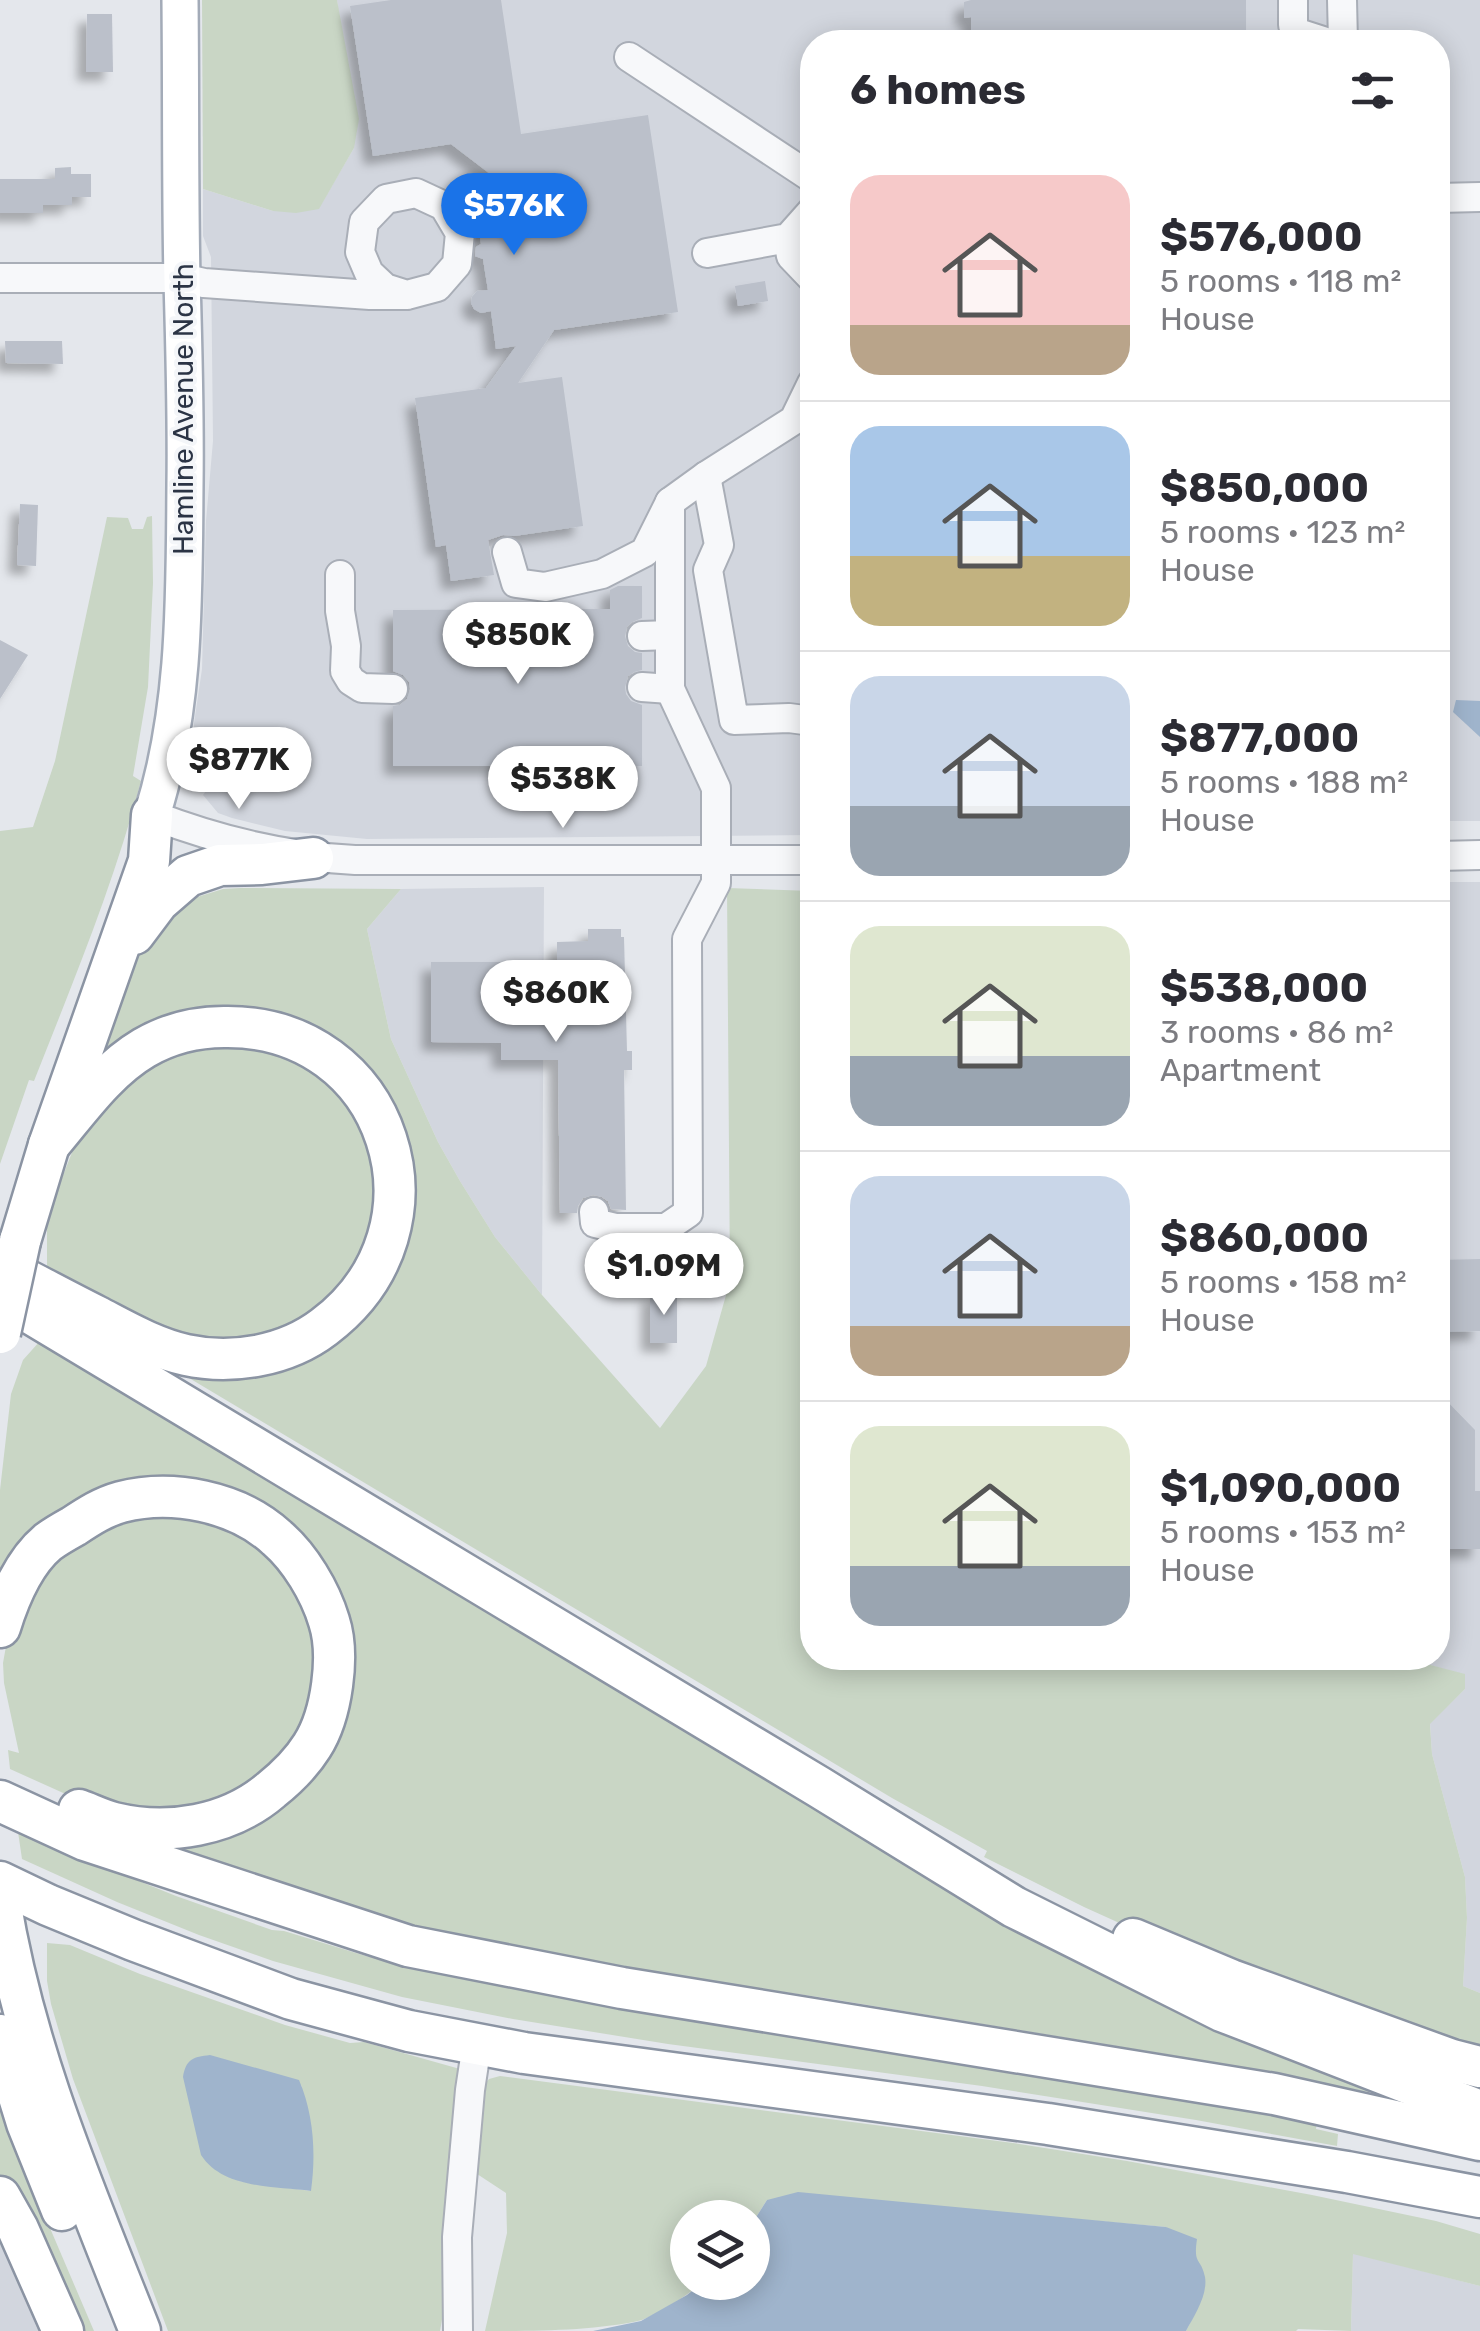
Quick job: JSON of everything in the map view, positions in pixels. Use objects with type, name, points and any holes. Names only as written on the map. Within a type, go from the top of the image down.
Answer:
[{"type":"highway","name":"Hamline Avenue North","points":[[7,1232],[49,1145],[116,957],[149,861],[152,815]]},
{"type":"highway","name":"Hamline Avenue North","points":[[0,1333],[7,1232],[131,856],[152,815]]},
{"type":"highway","points":[[116,957],[158,902],[188,876],[220,865],[313,858]]},
{"type":"highway","points":[[7,1232],[146,1342],[187,1355],[234,1359],[271,1353],[310,1338],[343,1313],[368,1283],[386,1248],[395,1210],[387,1137],[370,1104],[347,1074],[318,1050],[287,1036],[247,1026],[214,1027],[174,1034],[145,1047],[118,1066],[49,1145]]},
{"type":"highway","points":[[0,1295],[1014,1908],[1204,2002],[1480,2111]]},
{"type":"highway","points":[[0,1627],[22,1574],[45,1544],[94,1512],[118,1503],[175,1497],[222,1507],[277,1537],[310,1581],[330,1622],[333,1647],[331,1692],[313,1746],[282,1781],[260,1800],[236,1813],[208,1824],[163,1828],[114,1823],[0,1780]]},
{"type":"highway","points":[[819,1788],[887,1812],[1142,1943],[1231,1980],[1480,2067]]},
{"type":"highway","points":[[0,1801],[85,1840],[408,1946],[622,1988],[1274,2094],[1480,2140]]},
{"type":"highway","points":[[0,1882],[133,1940],[291,1999],[409,2031],[524,2053],[1048,2124],[1480,2197]]},
{"type":"highway","points":[[0,1901],[30,2034],[55,2116],[140,2331]]},
{"type":"highway","points":[[0,2035],[27,2123],[112,2331]]},
{"type":"highway","points":[[1423,2186],[1451,2217],[1480,2226]]},
{"type":"highway","points":[[0,2197],[63,2331]]},
{"type":"main road","name":"Hamline Avenue North","points":[[152,815],[164,777],[182,655],[186,418],[180,0]]},
{"type":"street","points":[[1293,0],[1296,30]]},
{"type":"street","points":[[1342,0],[1343,30]]},
{"type":"street","points":[[630,58],[800,170]]},
{"type":"street","points":[[0,278],[182,278],[204,283],[314,291],[370,295],[407,295],[437,287],[457,264],[460,233],[444,206],[416,193],[386,200],[364,222],[360,252],[346,280],[314,291]]},
{"type":"street","points":[[1450,198],[1480,198]]},
{"type":"street","points":[[707,254],[788,238],[800,224]]},
{"type":"street","points":[[788,238],[791,256],[800,265]]},
{"type":"street","points":[[360,252],[368,273],[385,288],[407,295]]},
{"type":"street","points":[[507,552],[516,583],[545,588],[602,574],[645,552],[670,502],[794,420],[800,408]]},
{"type":"street","points":[[706,476],[720,545],[708,570],[734,720],[800,720]]},
{"type":"street","points":[[594,1212],[596,1223],[616,1228],[666,1228],[688,1213],[687,939],[716,883],[716,788],[656,688],[656,636],[670,502]]},
{"type":"street","points":[[340,575],[346,671],[351,682],[362,688],[393,689]]},
{"type":"street","points":[[152,815],[188,829],[313,858],[800,860]]},
{"type":"street","points":[[1450,856],[1480,855]]},
{"type":"street","points":[[458,2331],[457,2237],[477,2044]]},
{"type":"shaded area","points":[[337,0],[1480,0],[1480,821],[1450,821],[1450,30],[800,30],[800,835],[367,839],[285,831],[232,818],[218,813],[203,795],[206,791],[203,783],[197,782],[193,763],[194,723],[202,669],[206,521],[213,441],[211,257],[203,236],[203,189],[273,211],[319,208],[354,148]]},
{"type":"shaded area","points":[[1450,882],[1480,882],[1480,1993],[1463,1986],[1465,1877],[1432,1754],[1430,1723],[1465,1689],[1465,1675],[1447,1670]]},
{"type":"shaded area","points":[[544,887],[542,1295],[495,1237],[438,1142],[391,1039],[367,929],[401,889]]},
{"type":"shaded area","points":[[0,2244],[18,2277],[41,2331],[0,2331]]},
{"type":"shaded area","points":[[1353,2253],[1480,2286],[1480,2331],[1351,2331]]},
{"type":"green space","points":[[202,0],[337,0],[359,119],[354,148],[319,209],[273,211],[203,189]]},
{"type":"green space","points":[[152,516],[148,687],[133,776],[141,781],[92,933],[34,1081],[29,1080],[0,1164],[0,831],[33,827],[55,761],[107,517],[128,518],[132,529],[143,529],[147,517]]},
{"type":"green space","points":[[727,888],[800,891],[800,1670],[1450,1670],[1465,1674],[1465,1689],[1430,1724],[1432,1754],[1465,1877],[1463,1986],[1480,1993],[1480,2058],[1157,1940],[984,1857],[987,1851],[174,1369],[331,1335],[400,1155],[271,1022],[92,1076],[150,924],[190,890],[194,898],[223,889],[401,889],[367,929],[391,1039],[438,1142],[495,1237],[660,1428],[706,1366],[730,1281]]},
{"type":"green space","points":[[231,1036],[332,1075],[381,1156],[370,1257],[289,1335],[193,1344],[47,1278],[47,1228],[84,1122],[146,1058]]},
{"type":"green space","points":[[40,1341],[847,1827],[1369,2088],[1368,2092],[1188,2058],[562,1959],[446,1937],[159,1849],[297,1782],[334,1606],[184,1485],[0,1583],[0,1490],[11,1394],[23,1360]]},
{"type":"green space","points":[[128,1510],[235,1522],[302,1582],[324,1678],[280,1772],[187,1817],[81,1801],[10,1769],[8,1750],[19,1753],[3,1663],[8,1635],[35,1572]]},
{"type":"green space","points":[[17,1825],[99,1865],[176,1896],[272,1930],[366,1956],[453,1976],[1317,2120],[1316,2129],[1338,2134],[1337,2146],[982,2086],[668,2044],[402,1997],[273,1961],[117,1902],[22,1859]]},
{"type":"green space","points":[[47,1943],[70,1945],[285,2025],[460,2069],[448,2285],[440,2331],[168,2331],[73,2079],[47,1981]],"holes":[[[301,2085],[312,2133],[311,2191],[238,2181]]]},
{"type":"green space","points":[[500,2076],[1013,2143],[1312,2195],[1480,2234],[1480,2286],[1353,2254],[1351,2331],[1186,2331],[1201,2297],[1202,2274],[1166,2227],[770,2200],[670,2200],[670,2300],[678,2300],[674,2303],[642,2320],[624,2324],[485,2331],[507,2233],[506,2193],[471,2170],[484,2085]]},
{"type":"green space","points":[[0,2095],[44,2214],[94,2331],[72,2331],[0,2178]]},
{"type":"water","points":[[1456,700],[1480,701],[1480,737],[1453,712]]},
{"type":"water","points":[[210,2055],[299,2080],[312,2135],[311,2191],[236,2180],[222,2174],[201,2155],[183,2077],[191,2060]]},
{"type":"water","points":[[798,2192],[1166,2227],[1197,2239],[1204,2291],[1186,2331],[593,2331],[641,2321],[678,2300],[770,2300],[767,2200]]},
{"type":"building","points":[[391,0],[501,0],[521,134],[648,115],[678,312],[554,330],[518,383],[562,377],[583,526],[488,540],[494,575],[451,581],[446,545],[436,547],[415,398],[486,388],[516,346],[496,349],[491,311],[481,313],[471,303],[477,291],[488,290],[483,259],[475,256],[476,247],[481,244],[476,210],[467,200],[473,195],[471,179],[493,176],[451,144],[373,156],[350,6]]},
{"type":"building","points":[[1246,0],[1246,30],[971,30],[971,17],[964,18],[964,2]]},
{"type":"building","points":[[87,14],[112,14],[113,72],[86,72]]},
{"type":"building","points":[[71,167],[71,174],[91,174],[91,197],[72,197],[72,205],[43,205],[43,213],[0,213],[0,179],[55,179],[55,168]]},
{"type":"building","points":[[765,281],[768,301],[738,306],[735,286]]},
{"type":"building","points":[[5,341],[62,341],[63,364],[6,363]]},
{"type":"building","points":[[20,504],[38,505],[36,566],[17,565]]},
{"type":"building","points":[[642,586],[642,618],[627,627],[625,636],[628,646],[642,653],[642,670],[628,676],[625,687],[631,701],[642,705],[642,766],[393,766],[393,706],[407,699],[410,689],[403,675],[393,671],[393,610],[610,609],[610,590]]},
{"type":"building","points":[[0,640],[28,655],[0,699]]},
{"type":"building","points":[[588,929],[621,929],[624,937],[627,1051],[632,1051],[632,1070],[624,1070],[626,1210],[611,1209],[608,1201],[593,1195],[583,1198],[577,1213],[560,1213],[558,1060],[501,1060],[501,1043],[431,1042],[431,962],[557,962],[557,942],[588,941]]},
{"type":"building","points":[[1480,1259],[1480,1331],[1450,1332],[1450,1260]]},
{"type":"building","points":[[650,1293],[677,1293],[677,1343],[650,1343]]},
{"type":"building","points":[[1450,1404],[1475,1430],[1480,1549],[1450,1549]]}]
